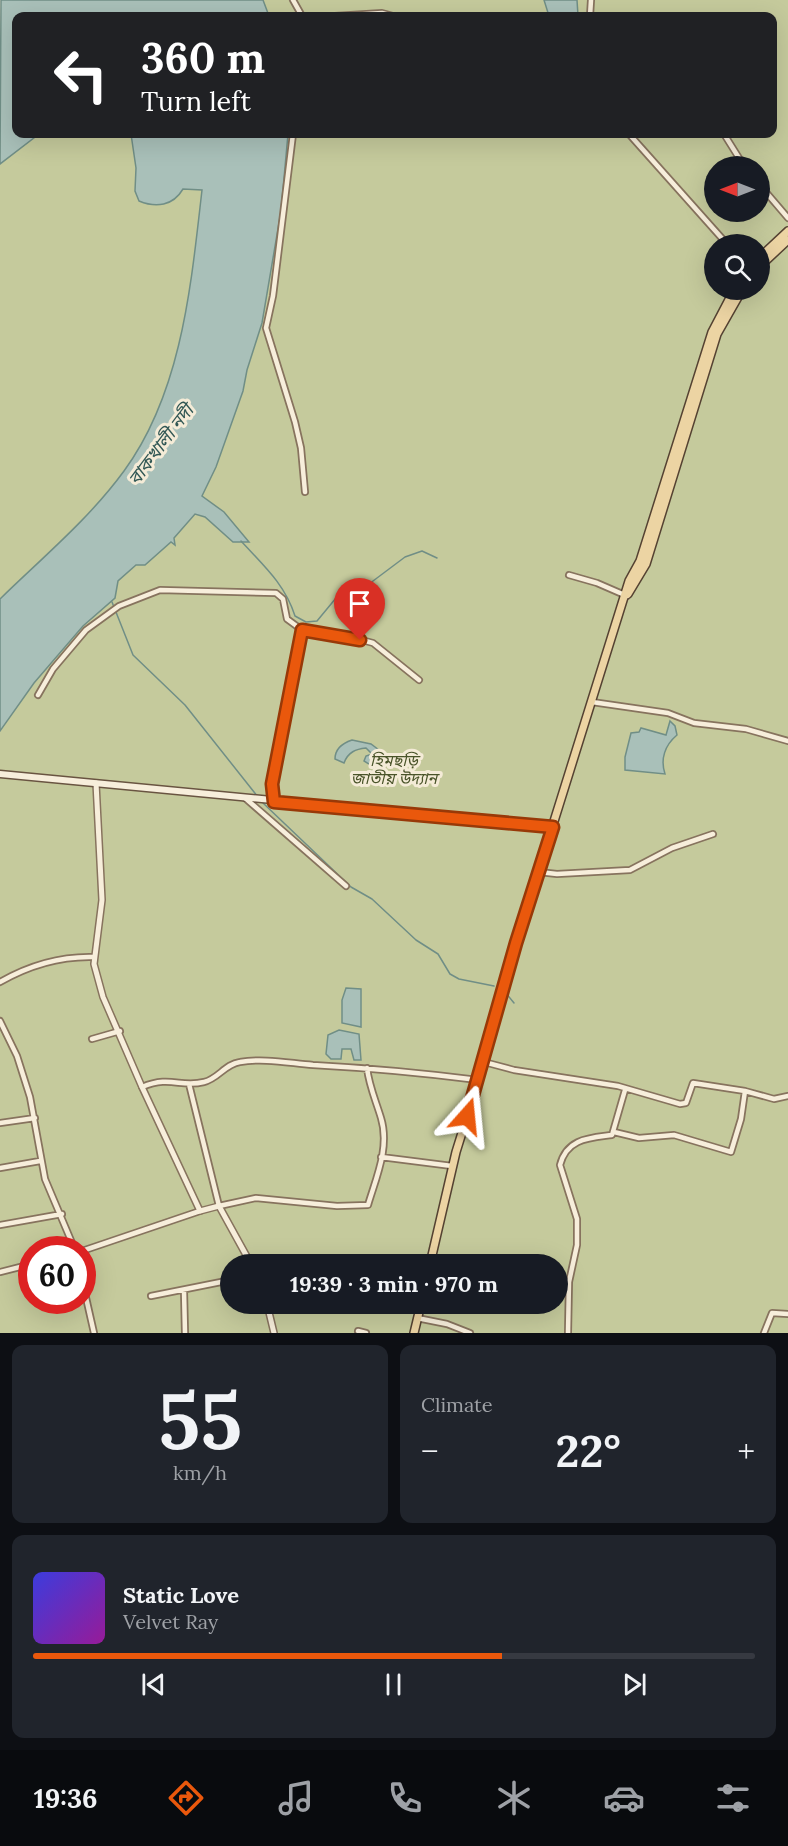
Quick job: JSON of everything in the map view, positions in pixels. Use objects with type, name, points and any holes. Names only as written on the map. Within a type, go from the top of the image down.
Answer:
[{"type":"main road","points":[[770,248],[788,231]]},
{"type":"main road","points":[[770,257],[788,240]]},
{"type":"main road","points":[[432,1254],[452,1166],[484,1062],[516,943],[712,332],[729,300]]},
{"type":"main road","points":[[627,596],[646,564],[717,334],[736,300]]},
{"type":"main road","points":[[0,774],[271,802],[553,827]]},
{"type":"main road","points":[[414,1333],[418,1314]]},
{"type":"street","points":[[293,138],[273,296],[266,328],[295,422],[301,448],[305,492]]},
{"type":"street","points":[[633,138],[718,234]]},
{"type":"street","points":[[726,138],[738,156]]},
{"type":"street","points":[[770,197],[788,218]]},
{"type":"street","points":[[569,575],[597,583],[627,596]]},
{"type":"street","points":[[38,695],[53,669],[86,630],[119,606],[160,590],[276,592],[283,599],[287,619],[302,630],[347,636],[373,644],[419,680]]},
{"type":"street","points":[[271,802],[272,784],[302,630]]},
{"type":"street","points":[[592,702],[668,713],[694,723],[746,729],[788,741]]},
{"type":"street","points":[[96,783],[102,900],[94,957],[103,997],[200,1211]]},
{"type":"street","points":[[245,798],[346,886]]},
{"type":"street","points":[[539,872],[557,874],[630,870],[672,848],[713,834]]},
{"type":"street","points":[[0,982],[48,962],[75,956],[94,957]]},
{"type":"street","points":[[0,1022],[17,1056],[35,1118],[40,1161],[70,1236]]},
{"type":"street","points":[[92,1039],[120,1031]]},
{"type":"street","points":[[142,1087],[158,1080],[189,1084],[214,1079],[231,1064],[240,1062],[277,1061],[478,1080]]},
{"type":"street","points":[[484,1062],[514,1070],[594,1082],[680,1104],[686,1103],[693,1083],[745,1090],[774,1099],[788,1096]]},
{"type":"street","points":[[96,1246],[200,1211],[256,1198],[337,1206],[368,1205],[385,1145],[382,1119],[371,1090],[367,1068]]},
{"type":"street","points":[[189,1084],[219,1206],[245,1254]]},
{"type":"street","points":[[568,1333],[569,1282],[577,1245],[576,1219],[560,1164],[562,1156],[573,1143],[581,1139],[612,1135],[625,1090]]},
{"type":"street","points":[[614,1132],[639,1138],[674,1136],[731,1152],[741,1119],[745,1090]]},
{"type":"street","points":[[0,1123],[35,1118]]},
{"type":"street","points":[[381,1157],[452,1166]]},
{"type":"street","points":[[0,1168],[40,1161]]},
{"type":"street","points":[[0,1226],[62,1214]]},
{"type":"street","points":[[0,1272],[18,1268]]},
{"type":"street","points":[[151,1296],[220,1282]]},
{"type":"street","points":[[184,1290],[185,1333]]},
{"type":"street","points":[[764,1333],[772,1313],[788,1314]]},
{"type":"street","points":[[90,1314],[94,1333]]},
{"type":"street","points":[[269,1314],[274,1333]]},
{"type":"street","points":[[425,1314],[470,1333]]},
{"type":"street","points":[[358,1331],[366,1333]]},
{"type":"green space","name":"হিমছড়ি জাতীয় উদ্যান","points":[[186,0],[788,0],[788,1333],[0,1333],[0,130],[12,133],[12,138],[777,138],[777,12],[168,12]]},
{"type":"water","points":[[1,0],[263,0],[268,12],[12,12],[12,138],[34,138],[0,164]]},
{"type":"water","points":[[544,0],[577,0],[578,12],[548,12]]},
{"type":"water","name":"বাকখালী নদী","points":[[132,138],[288,138],[281,211],[262,323],[243,391],[216,467],[202,496],[224,512],[249,542],[233,542],[205,517],[195,514],[174,538],[175,545],[171,542],[145,565],[136,565],[118,581],[115,598],[83,626],[34,683],[0,731],[0,599],[80,522],[124,471],[144,440],[159,407],[181,336],[188,300],[202,190],[183,189],[174,199],[164,204],[139,201],[135,191],[136,168]]},
{"type":"water","points":[[670,721],[675,726],[677,735],[669,743],[665,753],[663,763],[665,774],[625,770],[625,757],[631,733],[639,732],[641,728],[666,735]]},
{"type":"water","points":[[352,740],[371,744],[379,750],[378,763],[372,766],[364,761],[366,756],[372,754],[366,748],[353,752],[344,763],[335,759],[340,746]]},
{"type":"water","points":[[346,988],[361,989],[361,1027],[342,1023],[342,1000]]},
{"type":"water","points":[[339,1030],[359,1034],[361,1060],[354,1060],[351,1049],[342,1049],[341,1059],[331,1059],[326,1054],[328,1035]]},
{"type":"waterway","points":[[241,541],[279,585],[295,616],[306,622],[317,621],[336,598],[361,590],[405,557],[422,551],[437,558]]},
{"type":"waterway","points":[[112,602],[133,655],[185,705],[258,797]]},
{"type":"waterway","points":[[263,803],[351,887],[372,899],[416,940],[438,954],[450,974],[459,979],[494,986]]},
{"type":"waterway","points":[[505,992],[514,1003]]},
{"type":"route","points":[[360,640],[302,630],[272,784],[274,802],[553,827],[516,943],[467,1116]]}]
